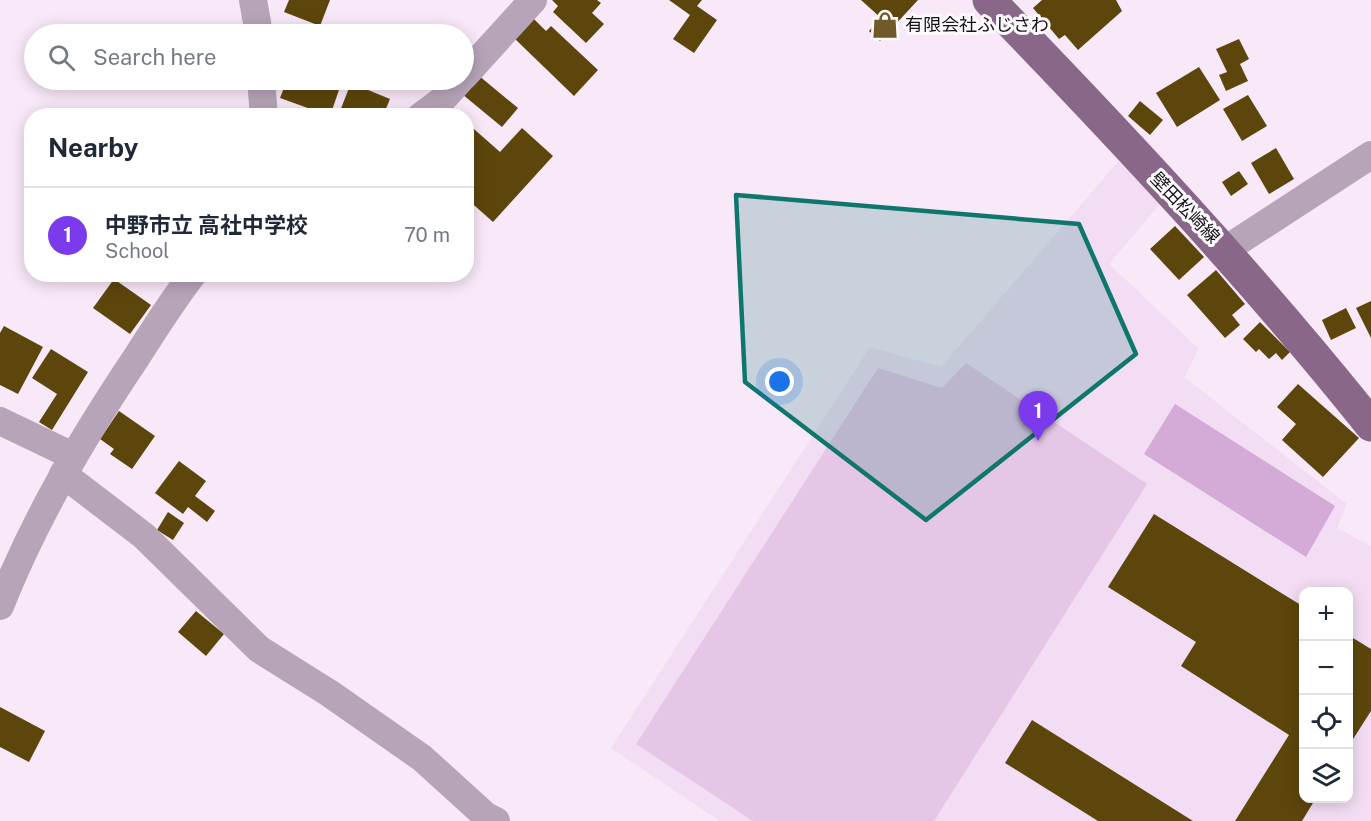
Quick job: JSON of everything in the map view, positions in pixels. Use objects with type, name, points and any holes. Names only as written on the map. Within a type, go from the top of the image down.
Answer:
[{"type":"main road","name":"壁田松崎線","points":[[990,0],[1225,250],[1292,326],[1371,425]]},
{"type":"street","points":[[253,0],[257,24]]},
{"type":"street","points":[[474,65],[533,0]]},
{"type":"street","points":[[262,90],[263,108]]},
{"type":"street","points":[[432,108],[451,90]]},
{"type":"street","points":[[1225,250],[1371,155]]},
{"type":"street","points":[[0,606],[7,568],[68,465],[188,282]]},
{"type":"street","points":[[0,421],[68,465],[259,649],[329,693],[422,758],[486,816],[496,821]]},
{"type":"highlighted area","points":[[736,195],[1079,224],[1136,354],[926,520],[745,382]]},
{"type":"shaded area","points":[[1129,149],[1170,192],[1109,264],[1199,349],[1184,377],[1347,504],[1337,528],[1371,546],[1371,821],[720,821],[611,748],[870,347],[941,367]]},
{"type":"shaded area","points":[[966,363],[1147,484],[934,821],[753,821],[636,744],[878,368],[942,388]]},
{"type":"shaded area","points":[[1175,404],[1335,506],[1306,557],[1144,454]]},
{"type":"building","points":[[289,0],[330,0],[321,24],[315,24],[284,12]]},
{"type":"building","points":[[552,0],[597,0],[601,3],[592,13],[604,24],[586,43],[553,12],[558,6]]},
{"type":"building","points":[[669,0],[702,0],[697,6],[717,20],[694,53],[673,39],[690,15]]},
{"type":"building","name":"有限会社ふじさわ","points":[[861,0],[918,0],[880,41],[869,31],[881,18]]},
{"type":"building","points":[[1042,0],[1116,0],[1122,11],[1078,50],[1065,35],[1059,39],[1033,8]]},
{"type":"building","points":[[533,18],[546,31],[551,26],[598,70],[574,96],[514,38]]},
{"type":"building","points":[[1239,39],[1249,59],[1240,64],[1248,81],[1226,91],[1219,75],[1227,72],[1216,49]]},
{"type":"building","points":[[1199,67],[1220,100],[1177,127],[1156,93]]},
{"type":"building","points":[[478,75],[518,108],[502,127],[462,94],[465,90],[474,90],[474,80]]},
{"type":"building","points":[[283,90],[339,90],[333,108],[308,108],[280,98]]},
{"type":"building","points":[[348,90],[368,90],[390,99],[386,108],[341,108]]},
{"type":"building","points":[[1248,95],[1267,126],[1242,141],[1223,109]]},
{"type":"building","points":[[1140,101],[1163,120],[1150,135],[1128,116]]},
{"type":"building","points":[[522,128],[553,156],[493,222],[474,205],[474,129],[500,152]]},
{"type":"building","points":[[1276,148],[1294,179],[1269,194],[1251,163]]},
{"type":"building","points":[[1239,171],[1248,184],[1231,196],[1222,182]]},
{"type":"building","points":[[1175,226],[1204,257],[1179,280],[1150,249]]},
{"type":"building","points":[[1216,270],[1245,304],[1232,315],[1240,325],[1225,338],[1187,295]]},
{"type":"building","points":[[112,282],[118,282],[151,305],[130,334],[93,308]]},
{"type":"building","points":[[1371,301],[1371,338],[1356,308]]},
{"type":"building","points":[[1346,308],[1356,328],[1331,340],[1322,320]]},
{"type":"building","points":[[1260,322],[1290,352],[1282,360],[1276,353],[1269,359],[1259,349],[1256,352],[1243,339]]},
{"type":"building","points":[[4,326],[43,347],[18,394],[0,385],[0,333]]},
{"type":"building","points":[[51,349],[88,372],[52,430],[39,422],[57,394],[32,378]]},
{"type":"building","points":[[1298,384],[1359,438],[1323,477],[1282,440],[1296,424],[1277,407]]},
{"type":"building","points":[[119,411],[155,436],[132,469],[110,454],[114,449],[100,439]]},
{"type":"building","points":[[179,461],[206,481],[195,496],[215,511],[207,522],[188,507],[183,514],[155,493]]},
{"type":"building","points":[[168,512],[184,523],[173,540],[157,530]]},
{"type":"building","points":[[1154,514],[1299,604],[1299,803],[1313,803],[1302,821],[1235,821],[1289,735],[1181,666],[1196,642],[1108,587]]},
{"type":"building","points":[[196,611],[224,634],[206,656],[178,632]]},
{"type":"building","points":[[1353,638],[1371,649],[1371,711],[1353,739]]},
{"type":"building","points":[[0,707],[45,731],[29,762],[0,747]]},
{"type":"building","points":[[1032,720],[1193,821],[1098,821],[1005,763]]},
{"type":"place","name":"有限会社ふじさわ","points":[[885,25]]},
{"type":"place","name":"中野市立 高社中学校","points":[[1038,441]]}]
